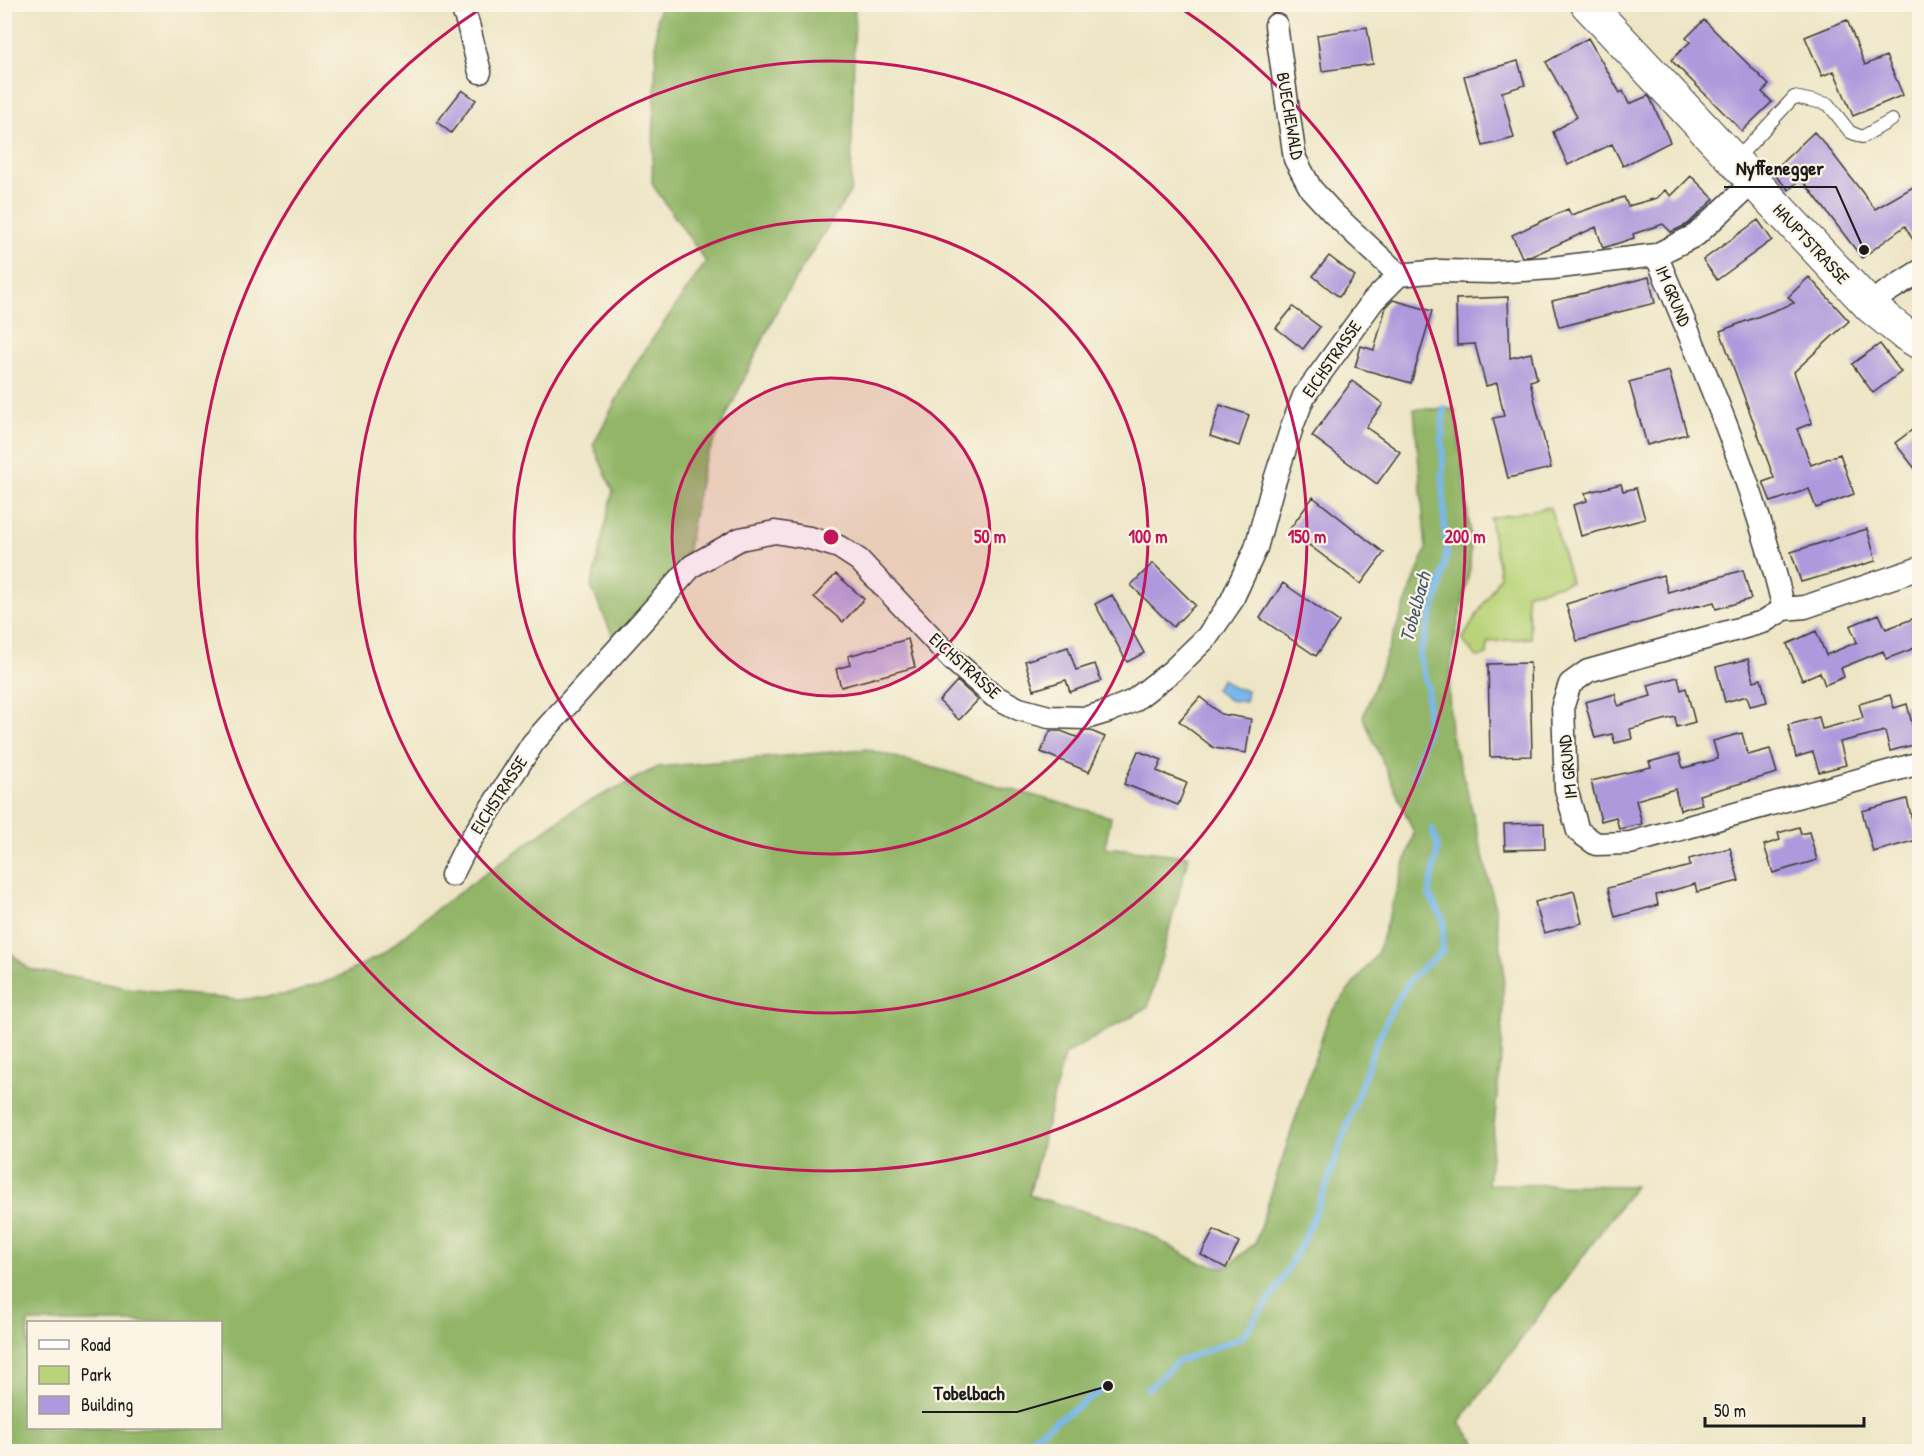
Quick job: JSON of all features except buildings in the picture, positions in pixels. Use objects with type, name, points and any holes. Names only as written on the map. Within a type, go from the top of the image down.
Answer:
[{"type":"main road","name":"HAUPTSTRASSE","points":[[1587,4],[1871,307],[1920,343]]},
{"type":"street","points":[[461,4],[480,72]]},
{"type":"street","name":"BUECHEWALD","points":[[1276,25],[1295,159],[1311,189],[1334,214],[1399,275]]},
{"type":"street","points":[[1399,275],[1439,271],[1493,272],[1552,268],[1656,255],[1696,235],[1744,172]]},
{"type":"street","name":"IM GRUND","points":[[1656,255],[1733,441],[1776,575],[1784,609]]},
{"type":"street","points":[[1871,307],[1882,296],[1920,271]]},
{"type":"street","name":"EICHSTRASSE","points":[[452,875],[466,847],[533,743],[692,566],[741,539],[775,532],[810,538],[847,551],[859,560],[952,658],[994,696],[1019,709],[1049,717],[1086,718],[1133,701],[1172,671],[1207,637],[1231,602],[1256,548],[1272,489],[1304,396],[1374,301],[1399,275]]},
{"type":"street","name":"IM GRUND","points":[[1920,568],[1805,607],[1784,609],[1763,622],[1588,671],[1570,684],[1563,705],[1566,789],[1578,831],[1596,844],[1630,843],[1920,763]]},
{"type":"lane","points":[[1744,172],[1794,97],[1828,104],[1850,132],[1862,137],[1892,120]]},
{"type":"green space","points":[[660,5],[855,5],[851,190],[782,300],[703,465],[684,571],[616,643],[591,587],[613,491],[593,445],[634,366],[706,262],[652,184],[657,18]]},
{"type":"green space","points":[[1414,409],[1455,409],[1471,539],[1470,568],[1453,647],[1449,691],[1451,736],[1467,789],[1494,902],[1504,969],[1501,1057],[1488,1184],[1635,1186],[1459,1423],[1483,1451],[5,1451],[4,947],[29,969],[128,988],[238,1000],[289,994],[334,979],[381,955],[438,908],[575,809],[658,767],[866,749],[1111,817],[1105,847],[1189,856],[1148,1007],[1064,1055],[1029,1195],[1135,1227],[1198,1262],[1225,1268],[1255,1243],[1329,1015],[1377,954],[1414,833],[1363,717],[1426,549]]},
{"type":"green space","points":[[1550,507],[1571,582],[1526,594],[1531,638],[1488,642],[1487,655],[1477,657],[1462,640],[1500,576],[1490,518]]},
{"type":"water","points":[[1222,679],[1234,688],[1247,690],[1245,702],[1229,700],[1215,689]]},
{"type":"waterway","name":"Tobelbach","points":[[1414,776],[1427,729],[1428,688],[1419,656],[1441,584],[1447,550],[1442,431],[1444,409]]},
{"type":"waterway","name":"Tobelbach","points":[[1148,1389],[1177,1362],[1242,1337],[1275,1292],[1305,1237],[1327,1184],[1374,1048],[1394,1005],[1412,977],[1442,952],[1444,921],[1429,895],[1438,847],[1432,829]]},
{"type":"waterway","name":"Tobelbach","points":[[1010,1452],[1108,1386]]},
{"type":"place","name":"Nyffenegger","points":[[1864,250]]},
{"type":"place","name":"Tobelbach","points":[[1108,1386]]}]
